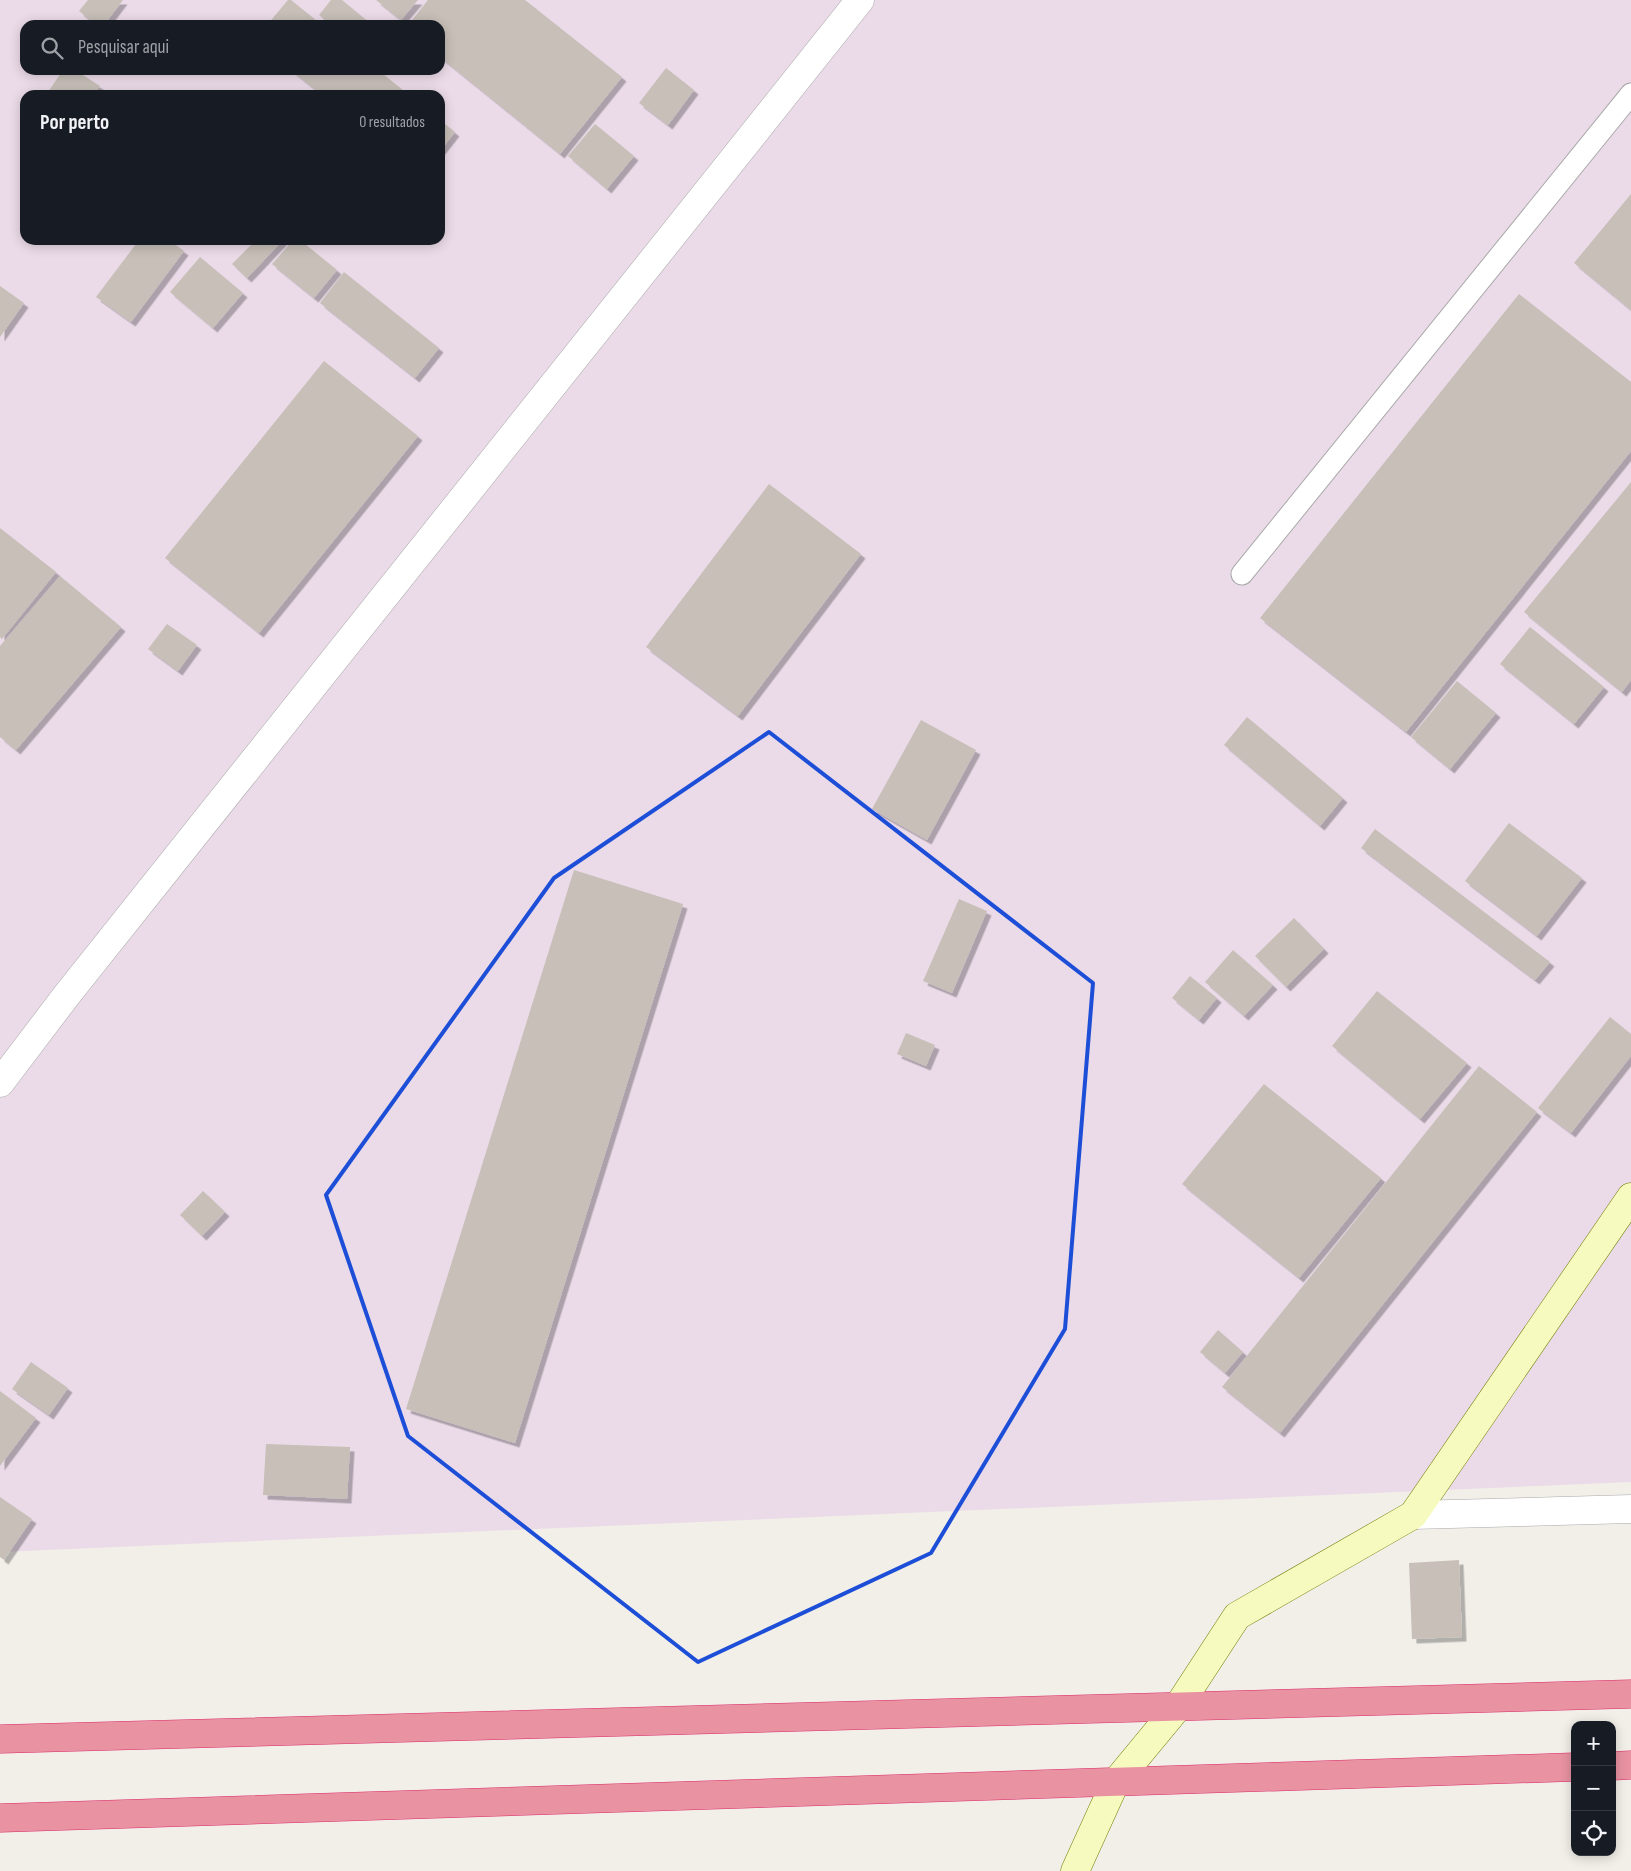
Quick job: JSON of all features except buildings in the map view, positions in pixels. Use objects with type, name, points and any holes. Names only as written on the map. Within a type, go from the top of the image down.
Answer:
[{"type":"highway","points":[[0,1739],[1631,1694]]},
{"type":"highway","points":[[1616,1766],[1631,1765]]},
{"type":"highway","points":[[0,1818],[1571,1767]]},
{"type":"street","points":[[0,1084],[66,996],[860,0]]},
{"type":"street","points":[[1075,1871],[1115,1783],[1177,1708],[1237,1616],[1413,1516],[1631,1197]]},
{"type":"street","points":[[1413,1516],[1631,1509]]},
{"type":"lane","points":[[1242,574],[1631,94]]},
{"type":"highlighted area","points":[[769,732],[1093,983],[1065,1329],[931,1553],[698,1662],[408,1436],[326,1195],[554,878]]},
{"type":"shaded area","points":[[0,0],[1631,0],[1631,1482],[0,1552]]}]
